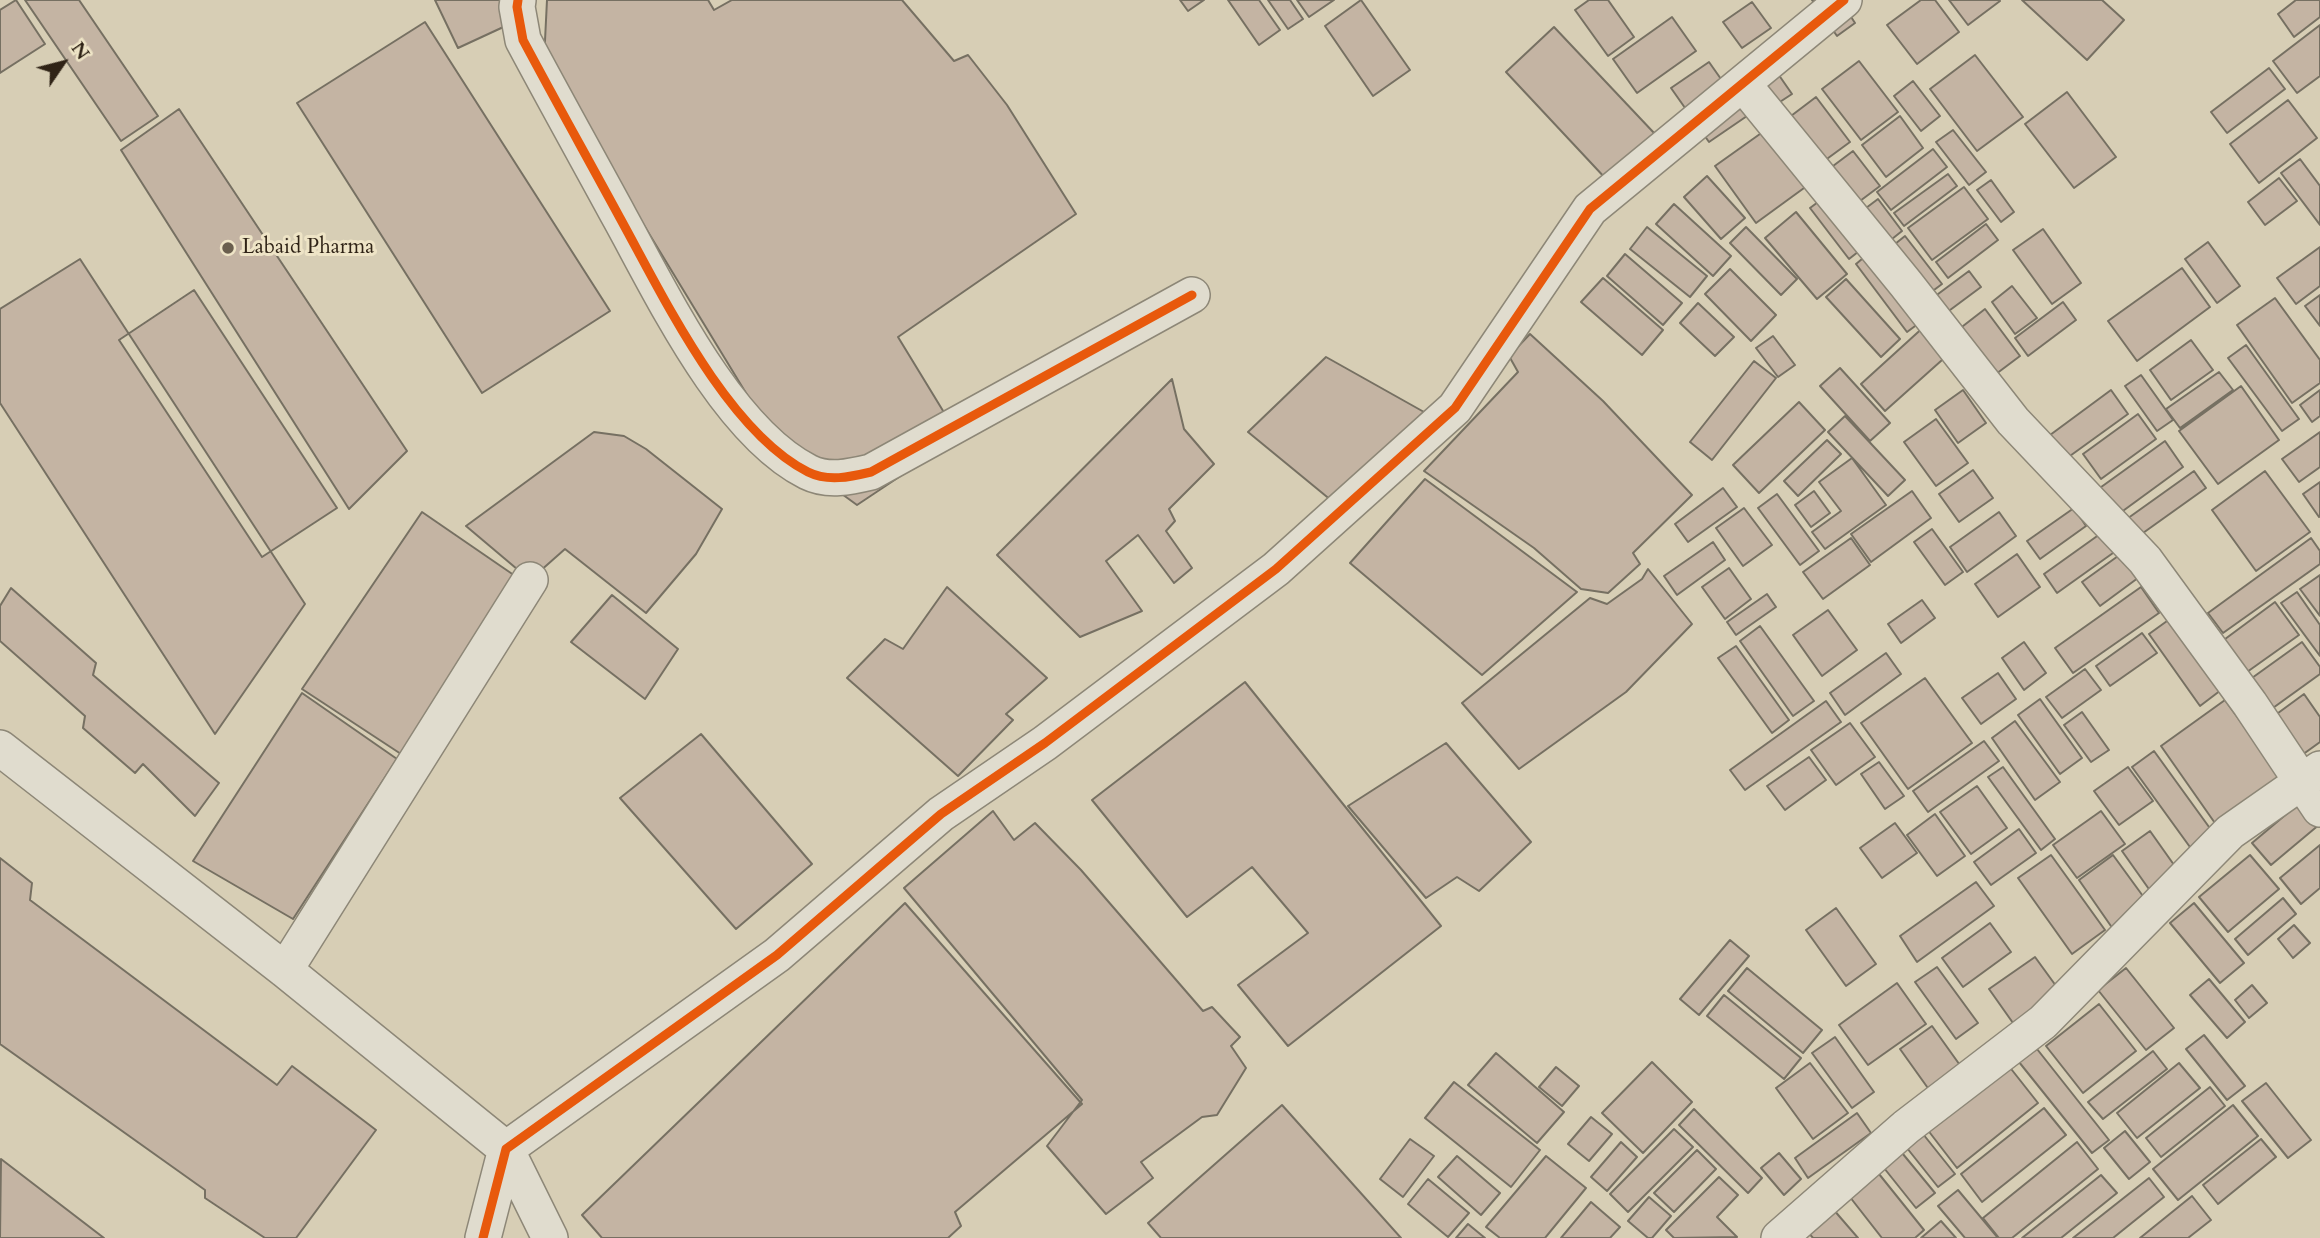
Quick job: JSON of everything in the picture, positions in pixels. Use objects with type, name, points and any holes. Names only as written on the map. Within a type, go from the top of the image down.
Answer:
[{"type":"street","points":[[518,0],[523,40],[651,276],[700,359],[742,416],[780,454],[811,474],[841,479],[871,472],[1192,295]]},
{"type":"street","points":[[483,1238],[506,1149],[777,955],[941,814],[1045,743],[1276,569],[1455,408],[1590,208],[1844,0]]},
{"type":"street","points":[[1743,84],[1906,284],[2013,421],[2145,559],[2314,787],[2230,832],[2043,1022],[1906,1127],[1779,1238]]},
{"type":"street","points":[[285,970],[530,580]]},
{"type":"street","points":[[0,748],[285,970],[506,1149],[550,1238]]},
{"type":"building","points":[[16,0],[45,44],[0,73],[0,10]]},
{"type":"building","points":[[25,0],[79,0],[158,116],[121,141]]},
{"type":"building","points":[[435,0],[517,0],[525,17],[458,48]]},
{"type":"building","points":[[547,0],[708,0],[714,10],[732,0],[902,0],[954,61],[968,55],[1007,105],[1076,214],[898,337],[959,437],[857,505],[780,449],[544,61]]},
{"type":"building","points":[[1180,0],[1204,0],[1188,11]]},
{"type":"building","points":[[1228,0],[1259,0],[1280,30],[1259,45]]},
{"type":"building","points":[[1268,0],[1290,0],[1303,19],[1288,29]]},
{"type":"building","points":[[1297,0],[1334,0],[1309,17]]},
{"type":"building","points":[[1361,0],[1410,70],[1373,96],[1325,26]]},
{"type":"building","points":[[1589,0],[1608,0],[1634,37],[1608,56],[1575,10]]},
{"type":"building","points":[[1812,0],[1840,0],[1855,23],[1837,36]]},
{"type":"building","points":[[1921,0],[1935,0],[1959,32],[1917,64],[1887,25]]},
{"type":"building","points":[[1949,0],[1999,0],[2000,1],[1968,25]]},
{"type":"building","points":[[2022,0],[2102,0],[2124,20],[2087,60]]},
{"type":"building","points":[[2296,0],[2320,0],[2320,17],[2294,37],[2278,14]]},
{"type":"building","points":[[1752,2],[1771,28],[1742,48],[1723,22]]},
{"type":"building","points":[[1672,17],[1696,51],[1637,93],[1613,59]]},
{"type":"building","points":[[425,22],[610,311],[482,393],[297,103]]},
{"type":"building","points":[[2320,25],[2320,76],[2297,93],[2273,61]]},
{"type":"building","points":[[1554,27],[1655,134],[1607,180],[1506,72]]},
{"type":"building","points":[[1975,55],[2023,117],[1977,151],[1930,89]]},
{"type":"building","points":[[1767,58],[1792,94],[1763,113]]},
{"type":"building","points":[[1859,61],[1898,112],[1861,140],[1822,89]]},
{"type":"building","points":[[1709,62],[1747,116],[1709,142],[1671,88]]},
{"type":"building","points":[[2269,68],[2285,89],[2227,133],[2211,112]]},
{"type":"building","points":[[1913,81],[1940,116],[1921,131],[1894,96]]},
{"type":"building","points":[[2067,92],[2116,157],[2074,188],[2025,124]]},
{"type":"building","points":[[1816,97],[1850,142],[1820,164],[1787,119]]},
{"type":"building","points":[[2288,100],[2317,138],[2259,183],[2230,144]]},
{"type":"building","name":"Labaid Pharma","points":[[179,109],[407,451],[349,509],[121,150]]},
{"type":"building","points":[[1900,116],[1923,148],[1886,177],[1862,145]]},
{"type":"building","points":[[1774,124],[1815,180],[1756,223],[1715,166]]},
{"type":"building","points":[[1953,130],[1986,172],[1969,185],[1936,142]]},
{"type":"building","points":[[1933,149],[1947,167],[1891,210],[1877,192]]},
{"type":"building","points":[[1853,151],[1880,186],[1856,204],[1829,169]]},
{"type":"building","points":[[2300,159],[2320,186],[2320,225],[2281,173]]},
{"type":"building","points":[[1948,174],[1957,186],[1904,226],[1894,213]]},
{"type":"building","points":[[1707,176],[1745,218],[1721,239],[1684,197]]},
{"type":"building","points":[[2279,178],[2297,201],[2265,225],[2248,202]]},
{"type":"building","points":[[1991,180],[2014,212],[2001,222],[1977,190]]},
{"type":"building","points":[[1964,187],[1988,219],[1932,260],[1908,228]]},
{"type":"building","points":[[1830,193],[1868,244],[1849,259],[1810,208]]},
{"type":"building","points":[[1878,199],[1902,231],[1887,243],[1862,211]]},
{"type":"building","points":[[1674,204],[1731,256],[1713,276],[1656,224]]},
{"type":"building","points":[[1796,212],[1847,274],[1817,299],[1765,238]]},
{"type":"building","points":[[1986,224],[1998,240],[1948,278],[1936,262]]},
{"type":"building","points":[[1647,227],[1707,276],[1690,297],[1630,249]]},
{"type":"building","points":[[1746,227],[1797,279],[1781,295],[1730,243]]},
{"type":"building","points":[[2043,229],[2081,283],[2052,304],[2013,250]]},
{"type":"building","points":[[1905,236],[1942,284],[1926,296],[1890,248]]},
{"type":"building","points":[[2208,242],[2240,286],[2217,303],[2185,259]]},
{"type":"building","points":[[2320,247],[2320,286],[2296,304],[2277,278]]},
{"type":"building","points":[[1874,249],[1926,318],[1907,332],[1856,264]]},
{"type":"building","points":[[1625,254],[1682,303],[1663,325],[1607,276]]},
{"type":"building","points":[[80,259],[305,604],[215,734],[0,403],[0,309]]},
{"type":"building","points":[[2182,268],[2210,307],[2137,361],[2108,321]]},
{"type":"building","points":[[1730,269],[1776,315],[1751,341],[1705,294]]},
{"type":"building","points":[[1969,271],[1981,287],[1942,316],[1930,300]]},
{"type":"building","points":[[1603,278],[1663,330],[1642,355],[1581,302]]},
{"type":"building","points":[[1846,279],[1900,339],[1881,357],[1826,297]]},
{"type":"building","points":[[2012,286],[2037,318],[2015,334],[1992,302]]},
{"type":"building","points":[[194,290],[337,508],[262,557],[119,340]]},
{"type":"building","points":[[2320,295],[2320,326],[2305,306]]},
{"type":"building","points":[[2275,298],[2320,360],[2320,383],[2292,403],[2237,325]]},
{"type":"building","points":[[2063,302],[2076,320],[2028,356],[2015,338]]},
{"type":"building","points":[[1698,303],[1734,337],[1715,356],[1680,323]]},
{"type":"building","points":[[1985,309],[2020,356],[1988,380],[1954,333]]},
{"type":"building","points":[[1927,324],[1951,352],[1885,411],[1861,384]]},
{"type":"building","points":[[1530,334],[1603,401],[1692,495],[1633,553],[1640,564],[1608,593],[1581,589],[1534,548],[1424,471],[1518,372],[1509,356]]},
{"type":"building","points":[[1773,336],[1795,365],[1778,377],[1756,348]]},
{"type":"building","points":[[2191,340],[2213,370],[2171,400],[2150,370]]},
{"type":"building","points":[[2246,345],[2299,419],[2282,431],[2228,358]]},
{"type":"building","points":[[1326,357],[1424,412],[1332,501],[1248,432]]},
{"type":"building","points":[[1754,361],[1776,378],[1712,460],[1690,442]]},
{"type":"building","points":[[1840,368],[1890,423],[1870,441],[1820,386]]},
{"type":"building","points":[[2219,372],[2233,390],[2180,428],[2166,409]]},
{"type":"building","points":[[2141,375],[2173,420],[2157,431],[2125,386]]},
{"type":"building","points":[[1172,379],[1184,429],[1214,464],[1169,509],[1175,521],[1166,531],[1192,568],[1174,583],[1138,535],[1106,561],[1142,611],[1080,637],[997,555]]},
{"type":"building","points":[[2241,386],[2279,440],[2218,484],[2179,431]]},
{"type":"building","points":[[1963,390],[1986,423],[1958,443],[1935,410]]},
{"type":"building","points":[[2111,390],[2128,414],[2063,461],[2046,438]]},
{"type":"building","points":[[2320,390],[2320,416],[2312,422],[2300,405]]},
{"type":"building","points":[[1799,402],[1825,430],[1759,493],[1733,465]]},
{"type":"building","points":[[2138,414],[2156,439],[2101,479],[2083,454]]},
{"type":"building","points":[[1845,416],[1905,480],[1888,496],[1828,432]]},
{"type":"building","points":[[1936,419],[1968,463],[1936,486],[1904,442]]},
{"type":"building","points":[[594,432],[624,436],[646,449],[722,509],[696,554],[646,613],[565,549],[530,580],[466,526]]},
{"type":"building","points":[[2320,432],[2320,467],[2299,482],[2282,459]]},
{"type":"building","points":[[1827,440],[1841,454],[1798,496],[1784,481]]},
{"type":"building","points":[[2165,441],[2183,467],[2116,516],[2097,490]]},
{"type":"building","points":[[1852,458],[1886,505],[1825,549],[1812,532],[1841,511],[1819,482]]},
{"type":"building","points":[[1973,470],[1993,498],[1959,522],[1939,494]]},
{"type":"building","points":[[2194,471],[2206,488],[2136,538],[2124,521]]},
{"type":"building","points":[[2265,471],[2310,532],[2256,571],[2212,510]]},
{"type":"building","points":[[1425,479],[1577,592],[1482,675],[1350,563]]},
{"type":"building","points":[[2320,482],[2320,516],[2319,517],[2303,494]]},
{"type":"building","points":[[1723,488],[1737,507],[1688,542],[1675,524]]},
{"type":"building","points":[[1814,491],[1830,513],[1811,527],[1795,505]]},
{"type":"building","points":[[1912,491],[1931,518],[1871,562],[1851,534]]},
{"type":"building","points":[[1777,494],[1819,551],[1800,565],[1758,508]]},
{"type":"building","points":[[1744,508],[1772,545],[1743,566],[1716,528]]},
{"type":"building","points":[[2074,508],[2086,526],[2040,559],[2027,541]]},
{"type":"building","points":[[422,512],[521,580],[401,754],[302,689]]},
{"type":"building","points":[[1999,512],[2016,536],[1967,572],[1950,547]]},
{"type":"building","points":[[1932,529],[1963,572],[1945,585],[1914,542]]},
{"type":"building","points":[[2107,529],[2120,548],[2057,593],[2044,574]]},
{"type":"building","points":[[1851,538],[1870,565],[1823,599],[1803,572]]},
{"type":"building","points":[[2311,538],[2320,551],[2320,564],[2223,633],[2208,613]]},
{"type":"building","points":[[1713,542],[1725,560],[1677,595],[1664,576]]},
{"type":"building","points":[[2125,551],[2142,575],[2100,606],[2082,582]]},
{"type":"building","points":[[2017,554],[2040,587],[1998,617],[1975,584]]},
{"type":"building","points":[[1729,568],[1751,599],[1725,619],[1702,587]]},
{"type":"building","points":[[1648,569],[1692,624],[1626,692],[1519,769],[1462,703],[1590,598],[1607,604],[1642,579]]},
{"type":"building","points":[[2320,575],[2320,616],[2300,589]]},
{"type":"building","points":[[947,587],[1047,678],[1006,714],[1013,720],[958,776],[847,678],[885,639],[903,649]]},
{"type":"building","points":[[2141,587],[2159,613],[2073,673],[2055,648]]},
{"type":"building","points":[[11,588],[96,663],[93,675],[219,783],[195,816],[143,764],[135,773],[83,728],[85,716],[0,641],[0,606]]},
{"type":"building","points":[[2297,592],[2320,625],[2320,656],[2281,603]]},
{"type":"building","points":[[1767,594],[1776,607],[1736,635],[1727,622]]},
{"type":"building","points":[[612,595],[678,649],[645,699],[571,642]]},
{"type":"building","points":[[1922,600],[1935,618],[1901,643],[1888,624]]},
{"type":"building","points":[[2275,602],[2299,635],[2240,677],[2217,645]]},
{"type":"building","points":[[1828,610],[1857,650],[1822,676],[1793,635]]},
{"type":"building","points":[[2174,616],[2225,687],[2200,706],[2149,634]]},
{"type":"building","points":[[1760,626],[1814,701],[1793,716],[1740,641]]},
{"type":"building","points":[[2142,633],[2157,653],[2110,686],[2096,666]]},
{"type":"building","points":[[2024,642],[2046,673],[2024,690],[2002,658]]},
{"type":"building","points":[[2302,642],[2320,667],[2320,674],[2266,713],[2245,683]]},
{"type":"building","points":[[1736,646],[1789,720],[1772,733],[1718,658]]},
{"type":"building","points":[[1886,653],[1901,674],[1845,715],[1830,693]]},
{"type":"building","points":[[2085,669],[2101,690],[2062,718],[2046,697]]},
{"type":"building","points":[[1998,673],[2016,699],[1981,724],[1962,698]]},
{"type":"building","points":[[1925,678],[1972,743],[1908,789],[1861,723]]},
{"type":"building","points":[[1245,682],[1441,926],[1288,1046],[1238,985],[1308,933],[1252,867],[1187,917],[1092,800]]},
{"type":"building","points":[[302,693],[397,759],[293,919],[193,861]]},
{"type":"building","points":[[2304,694],[2320,717],[2320,742],[2302,755],[2274,716]]},
{"type":"building","points":[[2040,699],[2082,758],[2060,774],[2018,715]]},
{"type":"building","points":[[2225,700],[2282,779],[2217,826],[2161,746]]},
{"type":"building","points":[[1826,701],[1841,722],[1745,790],[1730,770]]},
{"type":"building","points":[[2082,712],[2109,750],[2091,762],[2064,725]]},
{"type":"building","points":[[2015,721],[2060,782],[2035,800],[1992,738]]},
{"type":"building","points":[[1850,723],[1875,757],[1836,785],[1811,750]]},
{"type":"building","points":[[701,734],[812,864],[736,929],[620,798]]},
{"type":"building","points":[[1984,741],[1999,761],[1928,812],[1913,791]]},
{"type":"building","points":[[1446,743],[1531,842],[1479,891],[1457,877],[1426,898],[1348,806]]},
{"type":"building","points":[[2154,751],[2217,838],[2195,854],[2132,767]]},
{"type":"building","points":[[1809,757],[1826,780],[1785,810],[1767,786]]},
{"type":"building","points":[[1879,762],[1904,796],[1885,809],[1861,774]]},
{"type":"building","points":[[2003,767],[2055,839],[2041,850],[1988,777]]},
{"type":"building","points":[[2128,767],[2153,801],[2119,825],[2094,791]]},
{"type":"building","points":[[1977,786],[2007,828],[1971,854],[1940,812]]},
{"type":"building","points":[[2302,801],[2320,824],[2271,865],[2252,843]]},
{"type":"building","points":[[993,811],[1014,840],[1035,823],[1081,870],[1203,1011],[1212,1007],[1240,1037],[1231,1046],[1246,1068],[1217,1115],[1202,1117],[1141,1162],[1153,1178],[1106,1214],[1047,1146],[1082,1100],[904,888]]},
{"type":"building","points":[[2101,811],[2125,844],[2077,878],[2053,845]]},
{"type":"building","points":[[1935,814],[1965,856],[1937,876],[1907,835]]},
{"type":"building","points":[[1895,823],[1917,853],[1882,878],[1860,848]]},
{"type":"building","points":[[2019,829],[2036,853],[1991,885],[1974,862]]},
{"type":"building","points":[[2150,831],[2179,872],[2151,892],[2122,851]]},
{"type":"building","points":[[2320,845],[2320,888],[2301,904],[2280,878]]},
{"type":"building","points":[[2051,855],[2105,930],[2072,954],[2018,878]]},
{"type":"building","points":[[2113,855],[2148,903],[2113,929],[2079,880]]},
{"type":"building","points":[[2250,855],[2279,889],[2228,932],[2199,897]]},
{"type":"building","points":[[0,858],[32,883],[30,900],[277,1085],[292,1066],[376,1130],[296,1238],[265,1238],[205,1198],[205,1190],[0,1044]]},
{"type":"building","points":[[1976,882],[1994,906],[1917,962],[1900,936]]},
{"type":"building","points":[[2283,898],[2296,914],[2248,955],[2235,939]]},
{"type":"building","points":[[905,903],[1082,1104],[955,1212],[961,1226],[948,1238],[602,1238],[582,1215]]},
{"type":"building","points":[[2194,903],[2244,963],[2220,983],[2170,923]]},
{"type":"building","points":[[1836,908],[1876,964],[1846,986],[1806,930]]},
{"type":"building","points":[[1990,923],[2011,952],[1963,987],[1942,958]]},
{"type":"building","points":[[2294,925],[2310,943],[2293,958],[2278,939]]},
{"type":"building","points":[[1730,940],[1749,956],[1699,1015],[1680,999]]},
{"type":"building","points":[[2035,957],[2059,990],[2013,1023],[1989,989]]},
{"type":"building","points":[[1937,967],[1978,1023],[1956,1039],[1915,982]]},
{"type":"building","points":[[1747,968],[1822,1030],[1803,1053],[1728,991]]},
{"type":"building","points":[[2126,968],[2174,1028],[2146,1050],[2098,990]]},
{"type":"building","points":[[2209,979],[2245,1022],[2227,1038],[2190,995]]},
{"type":"building","points":[[1897,983],[1926,1024],[1868,1065],[1839,1025]]},
{"type":"building","points":[[2252,985],[2267,1003],[2249,1018],[2235,1000]]},
{"type":"building","points":[[1724,995],[1801,1058],[1784,1079],[1707,1016]]},
{"type":"building","points":[[2099,1004],[2136,1051],[2083,1093],[2046,1046]]},
{"type":"building","points":[[1932,1026],[1967,1075],[1935,1098],[1900,1049]]},
{"type":"building","points":[[2204,1035],[2245,1086],[2227,1100],[2186,1049]]},
{"type":"building","points":[[1835,1037],[1874,1092],[1852,1108],[1812,1053]]},
{"type":"building","points":[[2037,1049],[2109,1140],[2092,1153],[2019,1062]]},
{"type":"building","points":[[2153,1051],[2167,1069],[2103,1119],[2088,1102]]},
{"type":"building","points":[[1496,1053],[1564,1112],[1537,1143],[1468,1085]]},
{"type":"building","points":[[1652,1062],[1692,1102],[1643,1153],[1602,1113]]},
{"type":"building","points":[[1810,1063],[1848,1113],[1813,1139],[1776,1088]]},
{"type":"building","points":[[2179,1063],[2200,1088],[2137,1138],[2117,1113]]},
{"type":"building","points":[[2008,1065],[2038,1103],[1957,1168],[1927,1129]]},
{"type":"building","points":[[1556,1067],[1579,1086],[1562,1106],[1539,1087]]},
{"type":"building","points":[[1454,1082],[1540,1150],[1511,1187],[1425,1118]]},
{"type":"building","points":[[2266,1083],[2311,1140],[2288,1158],[2242,1101]]},
{"type":"building","points":[[2210,1087],[2225,1106],[2161,1157],[2146,1138]]},
{"type":"building","points":[[1282,1105],[1401,1238],[1161,1238],[1148,1223]]},
{"type":"building","points":[[2233,1105],[2258,1136],[2178,1200],[2153,1169]]},
{"type":"building","points":[[2044,1108],[2066,1135],[1982,1202],[1961,1174]]},
{"type":"building","points":[[1694,1109],[1762,1178],[1748,1193],[1679,1125]]},
{"type":"building","points":[[1857,1113],[1871,1133],[1808,1178],[1795,1158]]},
{"type":"building","points":[[1591,1117],[1612,1134],[1589,1161],[1568,1144]]},
{"type":"building","points":[[1674,1129],[1693,1147],[1628,1212],[1610,1194]]},
{"type":"building","points":[[1919,1129],[1955,1174],[1938,1187],[1903,1143]]},
{"type":"building","points":[[2125,1131],[2150,1162],[2129,1179],[2104,1148]]},
{"type":"building","points":[[1410,1139],[1434,1156],[1403,1197],[1380,1179]]},
{"type":"building","points":[[2261,1139],[2276,1157],[2218,1204],[2203,1185]]},
{"type":"building","points":[[1621,1142],[1637,1157],[1607,1191],[1591,1177]]},
{"type":"building","points":[[2077,1142],[2098,1169],[2012,1238],[1999,1238],[1983,1218]]},
{"type":"building","points":[[1898,1148],[1935,1193],[1916,1208],[1880,1163]]},
{"type":"building","points":[[1697,1150],[1716,1169],[1674,1212],[1654,1193]]},
{"type":"building","points":[[1779,1153],[1801,1179],[1784,1195],[1761,1168]]},
{"type":"building","points":[[1457,1156],[1500,1193],[1481,1215],[1438,1177]]},
{"type":"building","points":[[1546,1156],[1586,1188],[1545,1238],[1500,1238],[1486,1227]]},
{"type":"building","points":[[1,1159],[104,1238],[0,1238]]},
{"type":"building","points":[[1875,1169],[1924,1230],[1915,1238],[1882,1238],[1846,1192]]},
{"type":"building","points":[[2101,1175],[2117,1193],[2061,1238],[2022,1238]]},
{"type":"building","points":[[1719,1177],[1738,1195],[1717,1217],[1737,1237],[1674,1238],[1666,1230]]},
{"type":"building","points":[[2149,1178],[2164,1197],[2113,1238],[2073,1238]]},
{"type":"building","points":[[1428,1179],[1469,1213],[1448,1237],[1408,1204]]},
{"type":"building","points":[[1958,1190],[1998,1238],[1965,1238],[1938,1206]]},
{"type":"building","points":[[2192,1196],[2211,1220],[2188,1238],[2140,1238]]},
{"type":"building","points":[[1649,1197],[1671,1216],[1652,1238],[1648,1238],[1628,1221]]},
{"type":"building","points":[[1591,1202],[1620,1227],[1610,1238],[1561,1238]]},
{"type":"building","points":[[1833,1209],[1858,1238],[1813,1238],[1807,1231]]},
{"type":"building","points":[[1941,1221],[1956,1238],[1921,1238]]},
{"type":"building","points":[[1468,1224],[1485,1238],[1456,1238]]},
{"type":"cycle path","points":[[518,0],[523,40],[677,322],[724,394],[750,426],[778,453],[808,472],[831,478],[871,472],[1192,295]]},
{"type":"cycle path","points":[[483,1238],[506,1149],[777,955],[941,814],[1045,743],[1276,569],[1455,408],[1590,209],[1844,0]]},
{"type":"place","name":"Labaid Pharma","points":[[228,248]]}]
